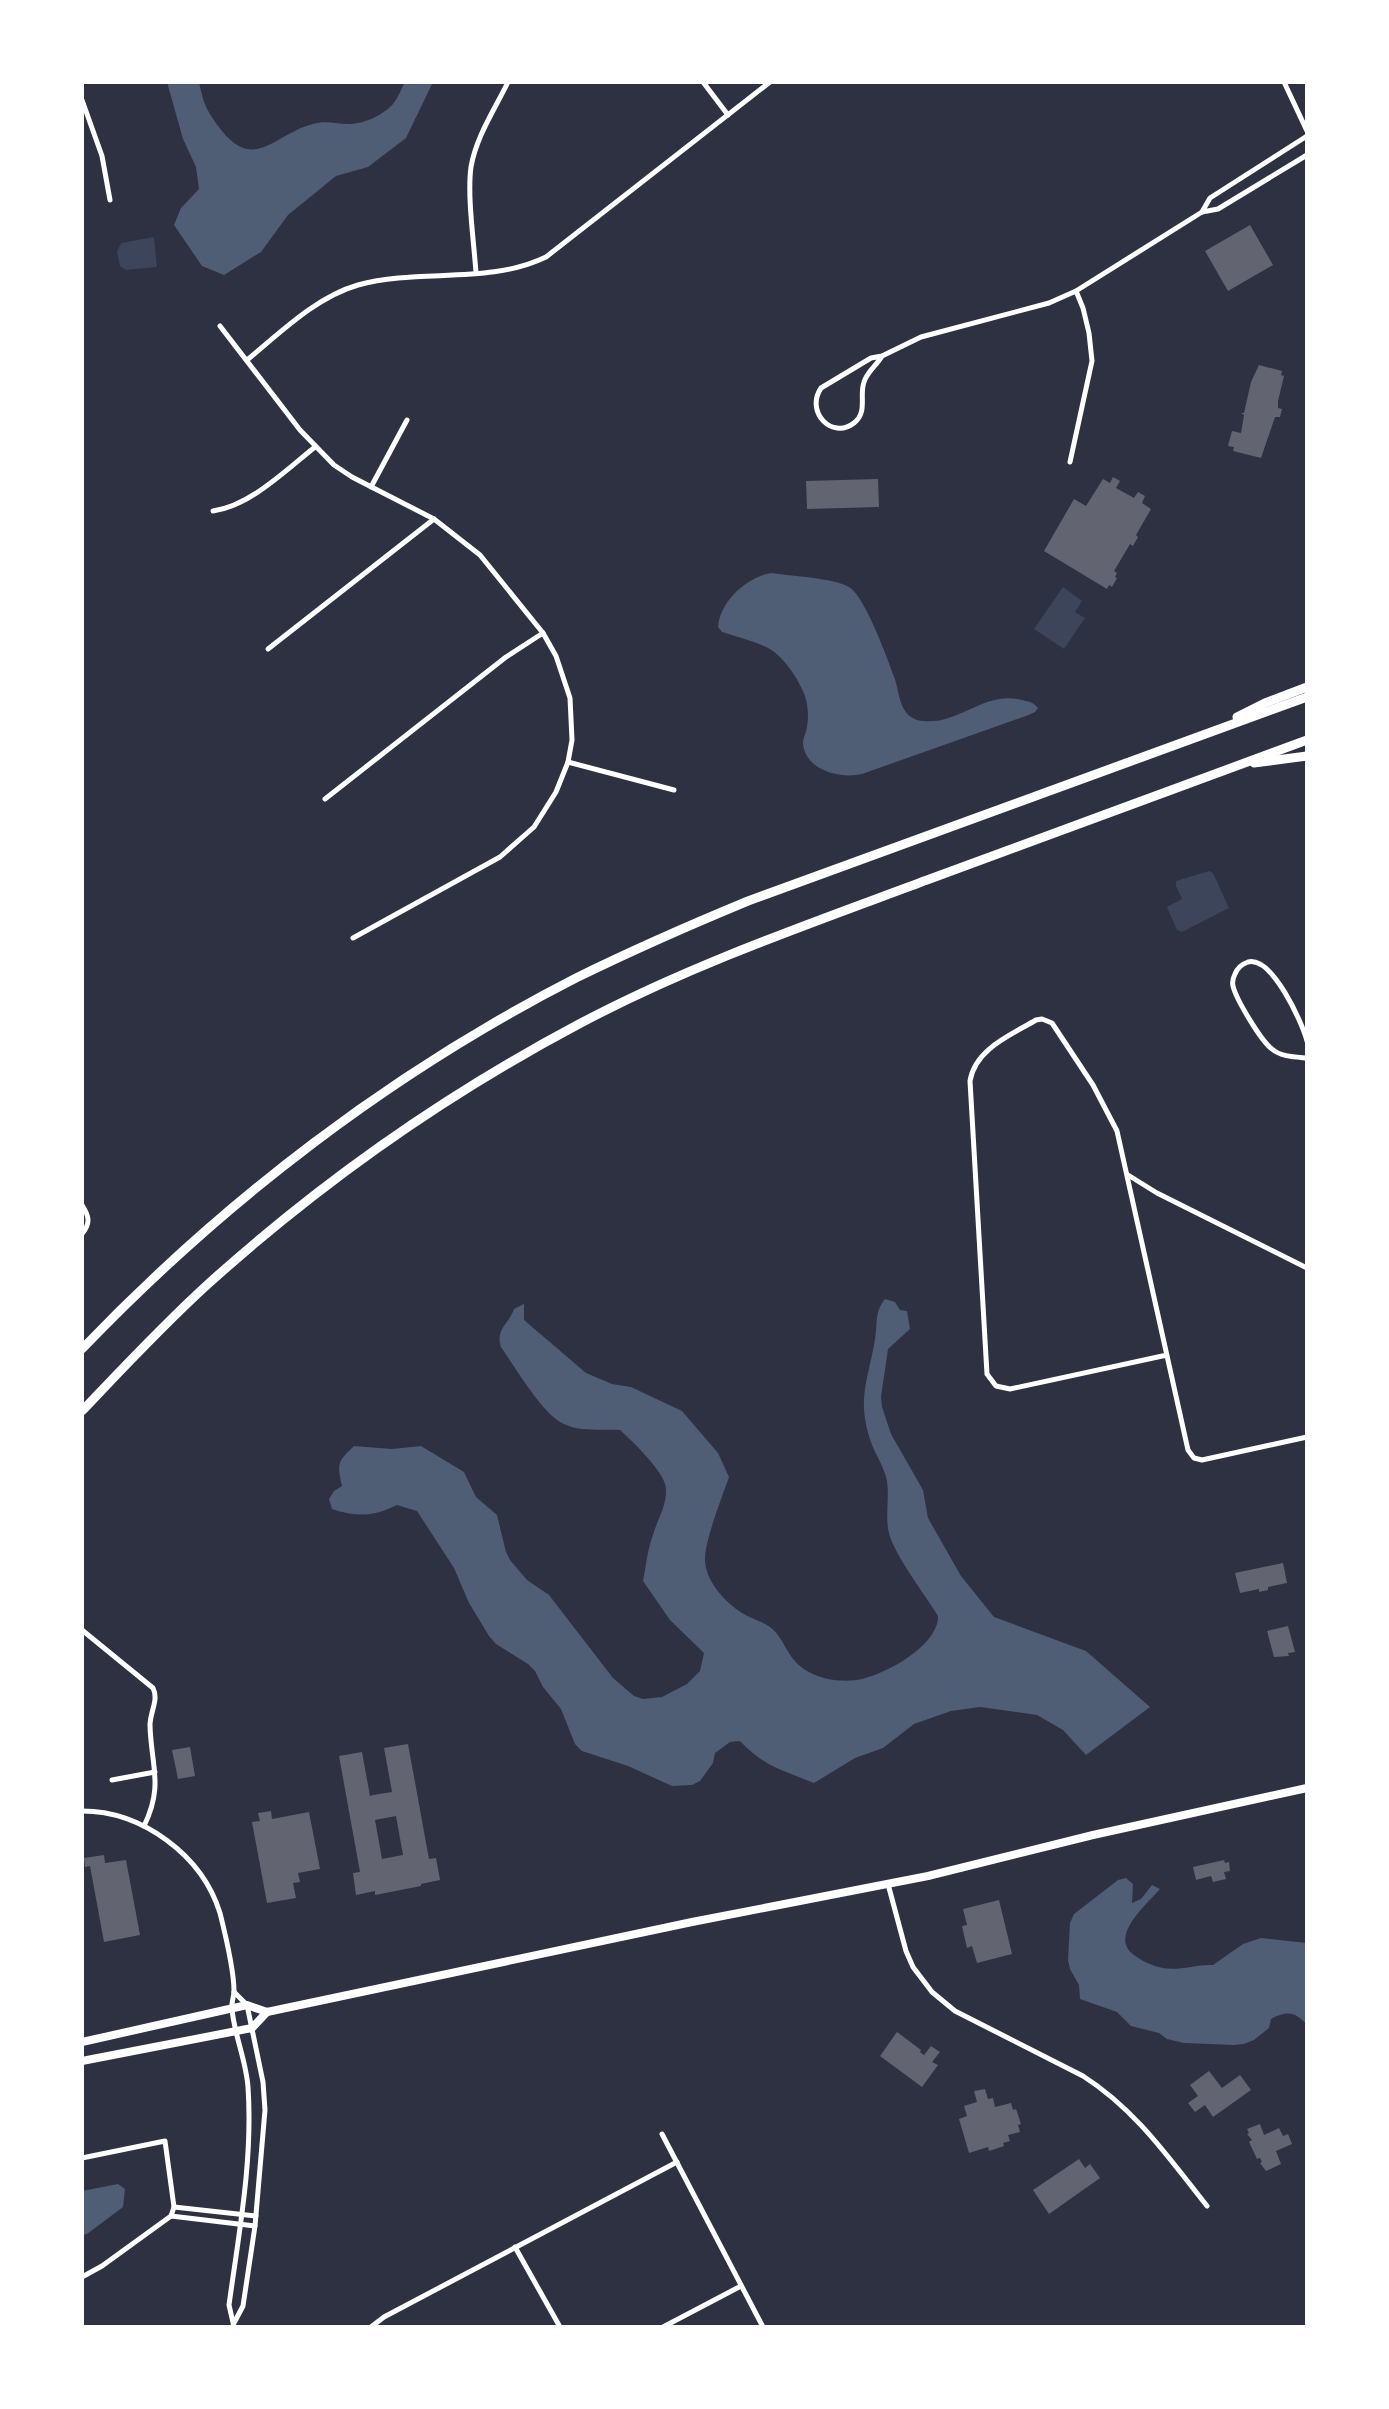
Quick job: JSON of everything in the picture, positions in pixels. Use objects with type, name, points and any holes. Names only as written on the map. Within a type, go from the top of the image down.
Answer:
[{"type":"highway","points":[[1196,737],[1265,703],[1307,687]]},
{"type":"highway","points":[[82,1349],[167,1264],[287,1163],[404,1078],[507,1016],[613,960],[748,901],[1307,697]]},
{"type":"highway","points":[[82,1411],[207,1285],[328,1184],[431,1111],[582,1022],[689,971],[817,920],[1307,740]]},
{"type":"highway","points":[[1235,766],[1307,756]]},
{"type":"main road","points":[[82,2042],[247,2005],[267,2012],[888,1884],[1307,1788]]},
{"type":"main road","points":[[82,2061],[252,2028],[267,2012]]},
{"type":"street","points":[[476,273],[470,182],[472,166],[481,138],[508,82]]},
{"type":"street","points":[[703,82],[728,115]]},
{"type":"street","points":[[246,360],[310,311],[337,293],[355,286],[390,279],[517,268],[546,257],[770,82]]},
{"type":"street","points":[[1202,212],[1210,198],[1307,133],[1284,82]]},
{"type":"street","points":[[82,100],[102,156],[110,200]]},
{"type":"street","points":[[882,356],[864,382],[863,409],[854,423],[838,427],[824,422],[815,401],[821,388],[871,358],[882,356],[921,337],[1049,303],[1076,291],[1202,212],[1218,209],[1307,155]]},
{"type":"street","points":[[1070,462],[1092,361],[1089,333],[1076,291]]},
{"type":"street","points":[[220,326],[315,447],[334,465],[434,519],[480,555],[543,633],[556,656],[570,698],[572,740],[568,762],[546,810],[516,844],[500,857],[353,938]]},
{"type":"street","points":[[371,487],[407,420]]},
{"type":"street","points":[[213,511],[243,502],[315,447]]},
{"type":"street","points":[[268,649],[434,519]]},
{"type":"street","points":[[325,799],[506,657],[543,633]]},
{"type":"street","points":[[568,762],[674,790]]},
{"type":"street","points":[[1307,1041],[1296,1012],[1268,969],[1252,961],[1240,966],[1235,973],[1233,989],[1266,1044],[1278,1053],[1307,1058]]},
{"type":"street","points":[[1167,1355],[1021,1388],[1001,1388],[987,1374],[970,1081],[981,1056],[1036,1020],[1052,1023],[1109,1112],[1117,1131],[1128,1175],[1167,1355],[1186,1447],[1194,1458],[1202,1460],[1307,1437]]},
{"type":"street","points":[[1128,1175],[1157,1193],[1307,1268]]},
{"type":"street","points":[[82,1205],[89,1222],[82,1234]]},
{"type":"street","points":[[82,1630],[153,1688],[155,1700],[150,1724],[155,1772],[154,1802],[144,1826]]},
{"type":"street","points":[[112,1780],[155,1772]]},
{"type":"street","points":[[82,1811],[108,1813],[160,1835],[189,1860],[210,1891],[219,1912],[234,1991],[231,2008],[248,2083],[248,2163],[229,2305],[234,2325]]},
{"type":"street","points":[[888,1884],[906,1951],[913,1967],[932,1992],[955,2011],[1103,2089],[1138,2120],[1207,2206]]},
{"type":"street","points":[[234,1991],[247,2005],[263,2082],[265,2110],[255,2226],[243,2306],[234,2325]]},
{"type":"street","points":[[662,2134],[763,2327]]},
{"type":"street","points":[[82,2158],[165,2141],[174,2207],[171,2216],[82,2277]]},
{"type":"street","points":[[371,2327],[384,2317],[677,2162]]},
{"type":"street","points":[[174,2207],[256,2216]]},
{"type":"street","points":[[171,2216],[255,2226]]},
{"type":"street","points":[[515,2247],[560,2327]]},
{"type":"street","points":[[663,2327],[741,2286]]},
{"type":"shaded area","points":[[167,82],[199,82],[207,108],[222,131],[234,143],[256,149],[313,124],[367,121],[393,104],[405,82],[433,82],[406,138],[368,167],[336,176],[288,215],[261,252],[224,275],[202,266],[174,225],[181,208],[199,189],[196,167],[183,139]]},
{"type":"shaded area","points":[[154,237],[157,267],[126,270],[120,266],[117,252],[121,243]]},
{"type":"shaded area","points":[[771,573],[833,581],[855,593],[882,644],[902,706],[915,719],[936,721],[984,703],[1009,698],[1035,704],[1038,708],[1026,716],[862,774],[835,774],[817,767],[803,744],[808,722],[805,695],[788,667],[768,648],[722,632],[718,627],[724,608],[736,592],[753,579]]},
{"type":"shaded area","points":[[1063,587],[1082,601],[1075,612],[1085,618],[1064,649],[1034,629]]},
{"type":"shaded area","points":[[1209,871],[1213,873],[1229,908],[1182,932],[1177,930],[1167,907],[1182,899],[1176,881]]},
{"type":"shaded area","points":[[885,1299],[895,1302],[900,1310],[907,1311],[910,1329],[888,1349],[882,1407],[891,1434],[923,1490],[928,1518],[961,1576],[994,1617],[1086,1651],[1150,1707],[1086,1755],[1063,1730],[1037,1715],[980,1707],[951,1711],[914,1724],[883,1748],[855,1758],[814,1783],[766,1762],[740,1741],[730,1742],[715,1753],[713,1763],[700,1781],[692,1785],[672,1786],[628,1766],[582,1751],[575,1744],[561,1709],[543,1687],[535,1671],[489,1636],[469,1603],[454,1568],[417,1511],[397,1505],[365,1514],[332,1509],[329,1499],[342,1486],[340,1464],[354,1446],[392,1449],[421,1446],[464,1472],[476,1497],[497,1515],[510,1560],[527,1580],[549,1595],[613,1678],[634,1696],[643,1699],[662,1697],[687,1684],[700,1671],[704,1653],[670,1620],[643,1581],[650,1543],[665,1502],[665,1482],[648,1458],[620,1430],[570,1427],[556,1419],[539,1401],[501,1347],[500,1341],[501,1331],[514,1309],[524,1304],[524,1320],[586,1373],[612,1384],[631,1387],[682,1411],[718,1453],[729,1477],[705,1559],[708,1575],[723,1597],[742,1613],[770,1627],[795,1662],[815,1675],[851,1681],[881,1673],[920,1648],[936,1627],[938,1616],[892,1542],[888,1527],[887,1481],[866,1422],[865,1387],[878,1313]]},
{"type":"shaded area","points":[[1126,1878],[1133,1884],[1132,1903],[1141,1899],[1152,1885],[1160,1889],[1132,1921],[1125,1939],[1127,1948],[1134,1955],[1151,1965],[1169,1969],[1213,1965],[1243,1944],[1261,1938],[1307,1943],[1307,2025],[1295,2015],[1282,2014],[1271,2019],[1269,2028],[1254,2040],[1244,2044],[1184,2043],[1131,2026],[1117,2012],[1080,1999],[1079,1985],[1068,1960],[1070,1923],[1074,1914],[1118,1880]]},
{"type":"shaded area","points":[[118,2184],[125,2189],[123,2207],[82,2235],[82,2191]]},
{"type":"building","points":[[1250,225],[1273,265],[1228,291],[1205,251]]},
{"type":"building","points":[[1259,365],[1282,371],[1281,375],[1284,376],[1278,401],[1278,408],[1282,409],[1280,417],[1275,417],[1261,458],[1233,451],[1234,447],[1228,446],[1232,431],[1241,433],[1244,415],[1241,413],[1244,413],[1251,382]]},
{"type":"building","points":[[1113,477],[1120,481],[1116,488],[1134,498],[1138,492],[1145,496],[1142,503],[1151,509],[1133,546],[1130,544],[1114,571],[1117,578],[1107,589],[1044,551],[1074,499],[1086,506],[1103,479],[1110,483]]},
{"type":"building","points":[[878,479],[879,507],[807,509],[806,481]]},
{"type":"building","points":[[1283,1563],[1287,1583],[1259,1592],[1259,1589],[1240,1593],[1235,1573]]},
{"type":"building","points":[[1288,1626],[1295,1652],[1288,1653],[1289,1656],[1274,1657],[1267,1631]]},
{"type":"building","points":[[408,1744],[429,1859],[436,1858],[440,1880],[375,1895],[375,1891],[356,1895],[353,1873],[360,1872],[339,1756],[362,1752],[370,1796],[392,1792],[384,1748]],"holes":[[[396,1816],[403,1855],[382,1859],[375,1820]]]},
{"type":"building","points":[[190,1747],[195,1776],[178,1779],[172,1750]]},
{"type":"building","points":[[271,1811],[272,1819],[309,1812],[320,1869],[298,1873],[300,1882],[293,1883],[296,1898],[267,1903],[252,1822],[260,1821],[258,1813]]},
{"type":"building","points":[[104,1855],[105,1863],[126,1860],[140,1935],[104,1942],[90,1866],[85,1867],[84,1858]]},
{"type":"building","points":[[1224,1860],[1225,1863],[1229,1862],[1230,1871],[1224,1872],[1226,1879],[1213,1882],[1211,1876],[1196,1880],[1193,1867]]},
{"type":"building","points":[[999,1900],[1012,1954],[977,1963],[972,1946],[967,1948],[962,1926],[967,1925],[963,1909]]},
{"type":"building","points":[[897,2032],[924,2055],[931,2046],[940,2052],[932,2062],[938,2065],[922,2087],[880,2056]]},
{"type":"building","points":[[1209,2071],[1222,2088],[1240,2075],[1251,2090],[1213,2117],[1205,2105],[1195,2112],[1188,2103],[1198,2096],[1190,2085]]},
{"type":"building","points":[[985,2089],[988,2099],[993,2098],[995,2107],[1011,2103],[1013,2110],[1016,2109],[1020,2132],[1008,2135],[1010,2141],[1003,2143],[1004,2146],[969,2153],[959,2119],[967,2116],[964,2106],[977,2102],[974,2091]]},
{"type":"building","points":[[1260,2124],[1264,2135],[1279,2128],[1283,2136],[1288,2134],[1292,2144],[1276,2151],[1281,2164],[1266,2171],[1260,2158],[1257,2159],[1249,2142],[1252,2140],[1247,2134],[1247,2129]]},
{"type":"building","points":[[1079,2159],[1085,2168],[1090,2164],[1100,2178],[1049,2214],[1033,2190]]}]
